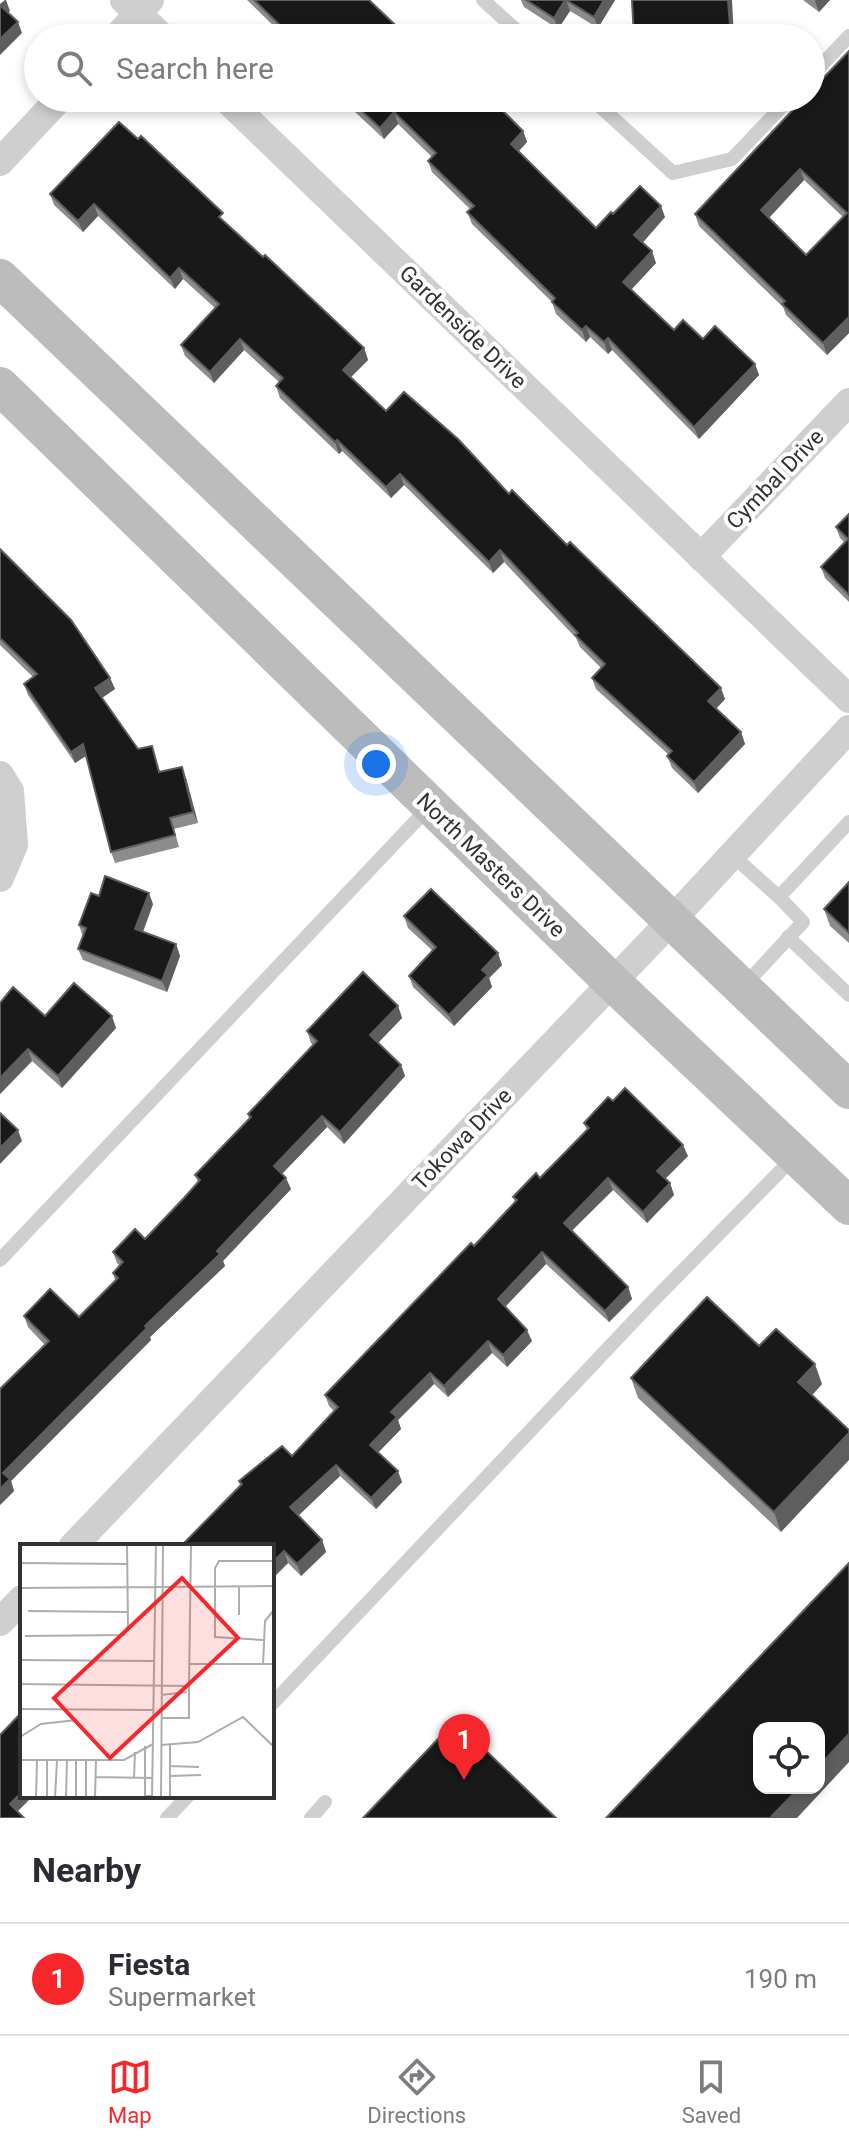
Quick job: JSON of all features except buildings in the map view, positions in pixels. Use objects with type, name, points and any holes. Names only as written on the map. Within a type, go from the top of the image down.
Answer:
[{"type":"main road","points":[[0,278],[849,1090]]},
{"type":"main road","name":"North Masters Drive","points":[[0,386],[612,982],[849,1206]]},
{"type":"street","points":[[125,24],[137,5],[152,24]]},
{"type":"street","points":[[0,162],[47,112]]},
{"type":"street","name":"Gardenside Drive","points":[[240,112],[701,557]]},
{"type":"street","name":"Cymbal Drive","points":[[701,557],[849,402]]},
{"type":"street","points":[[701,557],[849,699]]},
{"type":"street","name":"Tokowa Drive","points":[[75,1544],[671,921],[849,729]]},
{"type":"street","points":[[0,775],[10,791],[14,845],[0,878]]},
{"type":"street","points":[[0,1622],[20,1601]]},
{"type":"lane","points":[[483,0],[510,24]]},
{"type":"lane","points":[[825,61],[849,36]]},
{"type":"lane","points":[[606,112],[673,173],[732,159],[777,112]]},
{"type":"lane","points":[[0,1260],[430,806]]},
{"type":"lane","points":[[779,897],[849,822]]},
{"type":"lane","points":[[732,855],[803,922],[742,988]]},
{"type":"lane","points":[[788,937],[849,995]]},
{"type":"lane","points":[[274,1702],[795,1155]]},
{"type":"lane","points":[[167,1818],[186,1798]]},
{"type":"lane","points":[[311,1818],[325,1802]]},
{"type":"place","name":"Fiesta","points":[[464,1780]]}]
